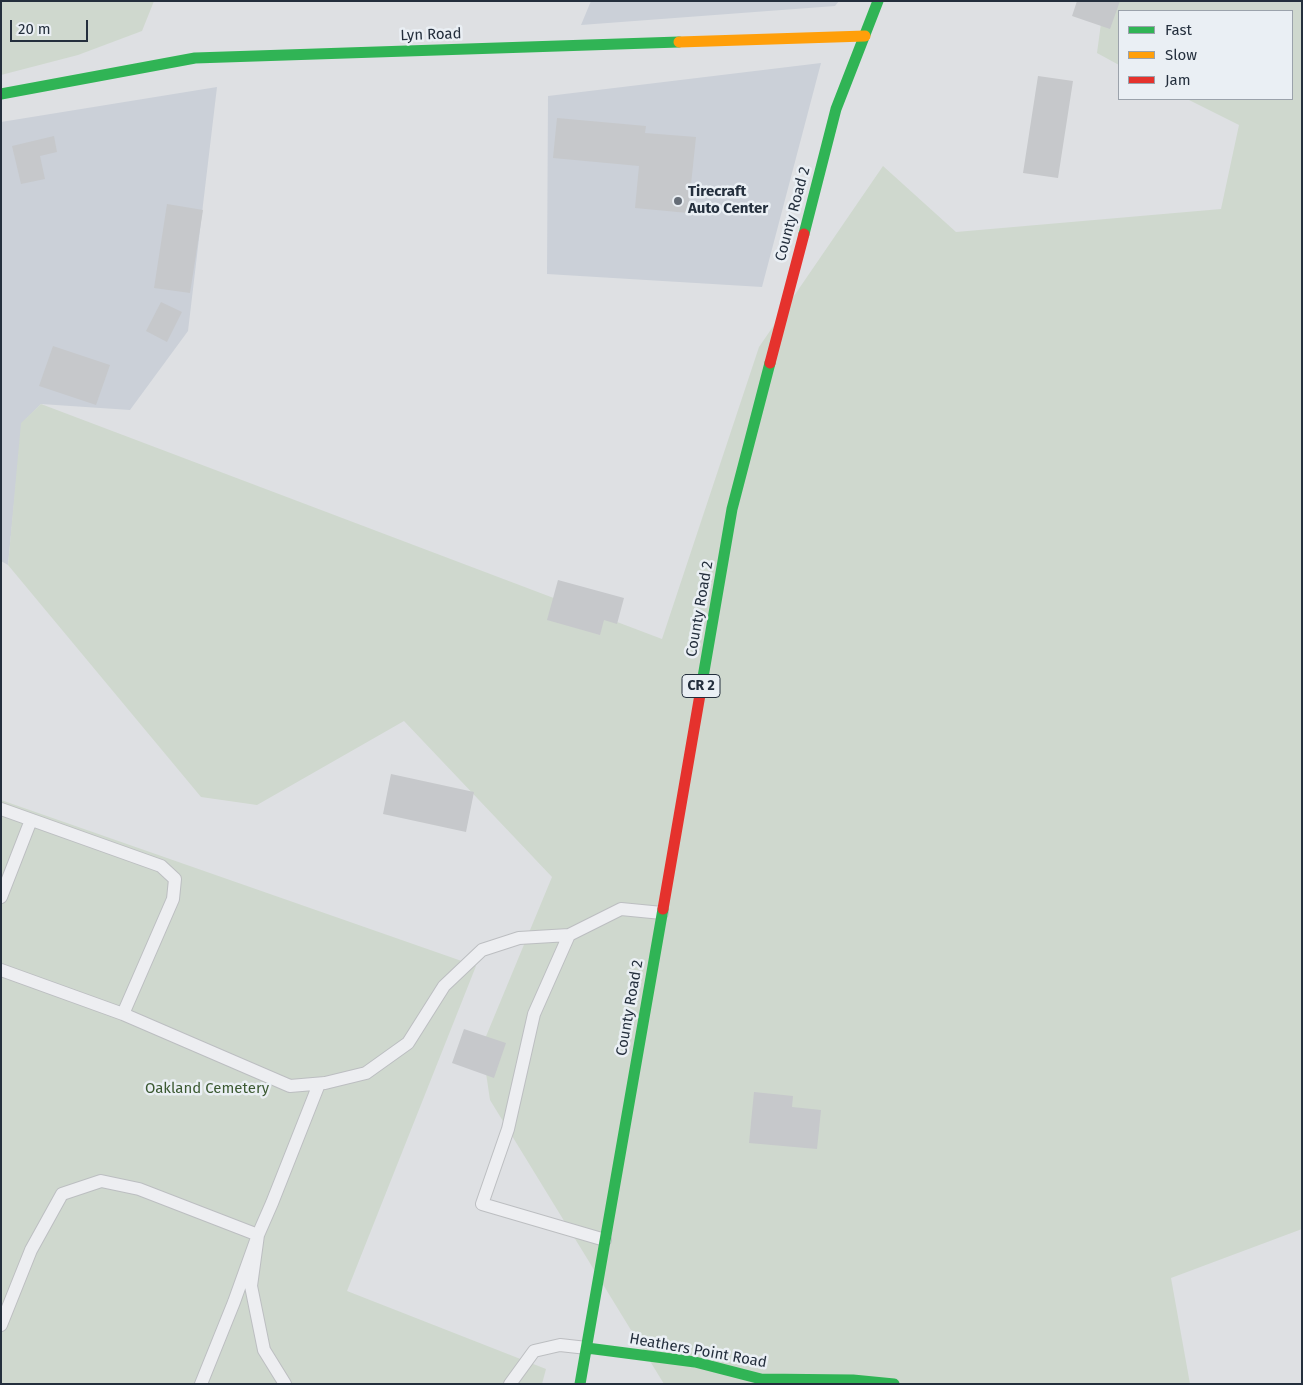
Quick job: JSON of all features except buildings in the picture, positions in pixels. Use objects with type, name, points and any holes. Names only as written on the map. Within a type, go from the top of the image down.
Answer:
[{"type":"main road","name":"County Road 2","points":[[580,1384],[732,509],[836,109],[878,1]]},
{"type":"main road","name":"Lyn Road","points":[[1,94],[195,58],[865,36]]},
{"type":"main road","name":"Heathers Point Road","points":[[586,1348],[695,1362],[761,1379],[853,1380],[894,1384]]},
{"type":"lane","points":[[1,809],[161,866],[175,879],[173,899],[123,1014]]},
{"type":"lane","points":[[1,897],[31,820]]},
{"type":"lane","points":[[1,970],[123,1014],[290,1086],[319,1084],[366,1072],[408,1043],[444,986],[482,950],[519,938],[569,935],[620,909],[662,913]]},
{"type":"lane","points":[[569,935],[534,1014],[508,1129],[482,1204],[605,1240]]},
{"type":"lane","points":[[201,1384],[319,1084]]},
{"type":"lane","points":[[1,1325],[31,1250],[62,1194],[101,1181],[140,1189],[258,1235]]},
{"type":"lane","points":[[258,1235],[251,1286],[264,1350],[284,1384]]},
{"type":"lane","points":[[510,1384],[534,1351],[560,1345],[586,1348]]},
{"type":"shaded area","points":[[591,1],[839,1],[835,6],[581,25]]},
{"type":"shaded area","points":[[821,63],[762,287],[547,274],[548,96]]},
{"type":"shaded area","points":[[217,87],[188,331],[130,410],[41,404],[22,423],[8,565],[1,561],[1,122]]},
{"type":"green space","points":[[1,1],[154,1],[142,31],[78,55],[1,75]]},
{"type":"green space","points":[[1104,1],[1302,1],[1302,1229],[1171,1278],[1190,1384],[664,1384],[490,1100],[482,1046],[552,877],[404,721],[257,805],[201,797],[8,565],[21,423],[41,404],[662,639],[759,347],[883,166],[956,232],[1221,209],[1239,125],[1189,100],[1293,100],[1293,10],[1118,10],[1118,64],[1097,53]]},
{"type":"green space","name":"Oakland Cemetery","points":[[1,800],[476,966],[347,1291],[546,1369],[542,1384],[1,1384]]},
{"type":"traffic: fast","points":[[804,234],[836,109],[878,1]]},
{"type":"traffic: fast","points":[[1,94],[195,58],[679,42]]},
{"type":"traffic: fast","points":[[702,683],[732,509],[770,363]]},
{"type":"traffic: fast","points":[[580,1384],[663,909]]},
{"type":"traffic: fast","points":[[587,1348],[695,1362],[761,1379],[853,1380],[894,1384]]},
{"type":"traffic: slow","points":[[679,42],[865,36]]},
{"type":"traffic: jam","points":[[770,363],[804,234]]},
{"type":"traffic: jam","points":[[663,909],[702,683]]},
{"type":"place","name":"Tirecraft Auto Center","points":[[678,201]]}]
